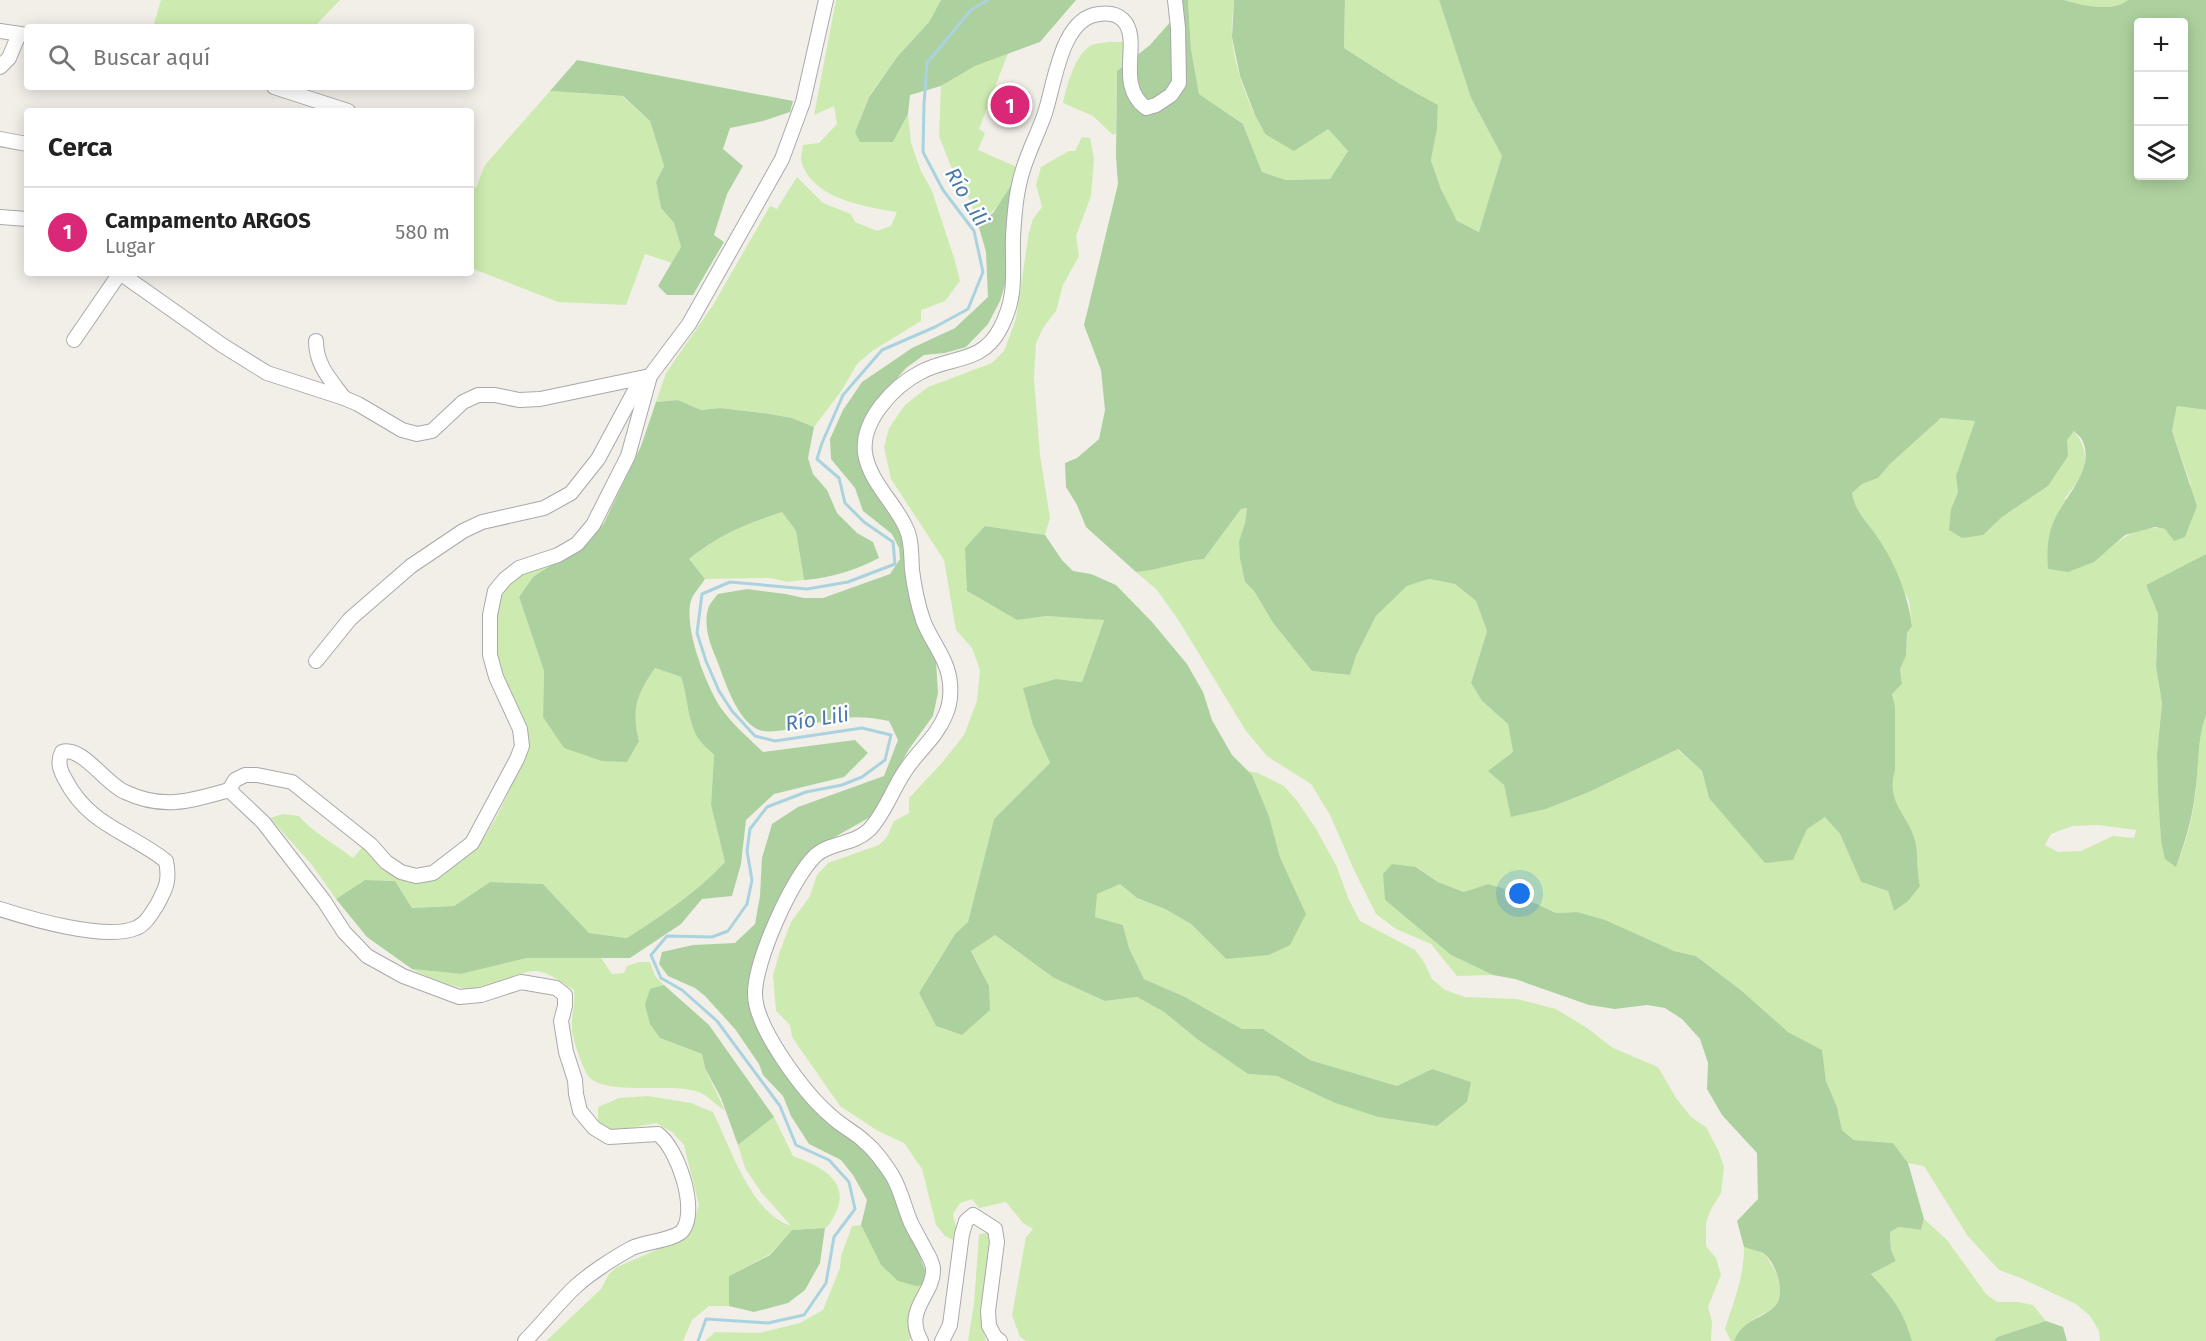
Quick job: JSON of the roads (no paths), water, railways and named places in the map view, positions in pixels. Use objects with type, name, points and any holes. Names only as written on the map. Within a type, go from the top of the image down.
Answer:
[{"type":"street","points":[[316,661],[350,619],[411,566],[463,531],[482,522],[544,508],[572,493],[598,459],[645,377],[688,324],[782,159],[803,102],[826,0]]},
{"type":"street","points":[[921,1341],[915,1324],[919,1304],[931,1280],[933,1268],[930,1257],[912,1226],[895,1181],[880,1157],[863,1140],[834,1119],[796,1078],[759,1015],[754,998],[756,980],[779,914],[796,882],[812,859],[821,851],[852,842],[865,834],[878,820],[906,770],[946,715],[950,698],[950,681],[945,663],[923,620],[913,573],[909,532],[872,474],[865,452],[868,430],[877,411],[898,388],[922,370],[964,359],[984,350],[999,331],[1010,306],[1015,278],[1013,237],[1019,183],[1046,111],[1066,43],[1076,25],[1089,15],[1108,13],[1123,21],[1130,34],[1130,80],[1133,93],[1146,108],[1156,105],[1171,95],[1179,83],[1175,0]]},
{"type":"street","points":[[0,31],[23,34],[9,58],[0,67]]},
{"type":"street","points":[[283,90],[339,108]]},
{"type":"street","points":[[0,140],[24,144]]},
{"type":"street","points":[[0,217],[24,219]]},
{"type":"street","points":[[74,340],[118,276]]},
{"type":"street","points":[[125,276],[189,316],[222,345],[267,373],[344,398],[402,430],[417,434],[432,431],[463,402],[478,395],[495,395],[519,400],[540,399],[645,377]]},
{"type":"street","points":[[316,341],[316,354],[320,365],[344,398]]},
{"type":"street","points":[[229,790],[234,780],[245,775],[292,782],[363,838],[386,862],[401,872],[416,876],[433,873],[472,843],[518,759],[522,746],[520,729],[496,677],[490,654],[490,615],[495,591],[504,579],[519,568],[558,555],[576,544],[593,525],[628,456],[645,377]]},
{"type":"street","points":[[0,909],[64,926],[119,933],[135,929],[145,923],[166,888],[169,875],[166,861],[148,847],[112,829],[90,813],[72,793],[61,772],[58,760],[62,753],[68,750],[77,753],[109,782],[124,792],[143,799],[167,804],[229,790]]},
{"type":"street","points":[[229,790],[263,822],[324,901],[344,932],[368,956],[403,976],[459,996],[481,995],[521,982],[556,988],[564,995],[565,1006],[561,1021],[580,1111],[594,1128],[609,1137],[658,1134],[666,1140],[677,1158],[687,1202],[686,1223],[682,1232],[671,1238],[633,1248],[576,1286],[525,1341]]},
{"type":"street","points":[[942,1341],[950,1324],[962,1234],[966,1221],[973,1215],[996,1229],[997,1242],[988,1311],[989,1326],[1000,1341]]},
{"type":"waterway","name":"Río Lili","points":[[698,1341],[706,1319],[768,1323],[804,1315],[826,1283],[834,1237],[855,1209],[849,1182],[829,1160],[796,1145],[780,1106],[717,1021],[682,990],[661,978],[651,955],[667,936],[712,937],[728,931],[747,904],[752,880],[747,851],[750,829],[767,807],[806,792],[842,785],[862,777],[885,760],[891,735],[862,728],[775,741],[755,736],[732,711],[719,691],[706,661],[697,633],[702,594],[730,582],[807,589],[848,582],[895,564],[893,542],[864,522],[845,503],[839,478],[817,459],[843,395],[882,350],[935,327],[968,309],[983,272],[974,231],[943,190],[923,152],[927,63],[971,10],[988,0]]},
{"type":"place","name":"Campamento ARGOS","points":[[1010,105]]}]
